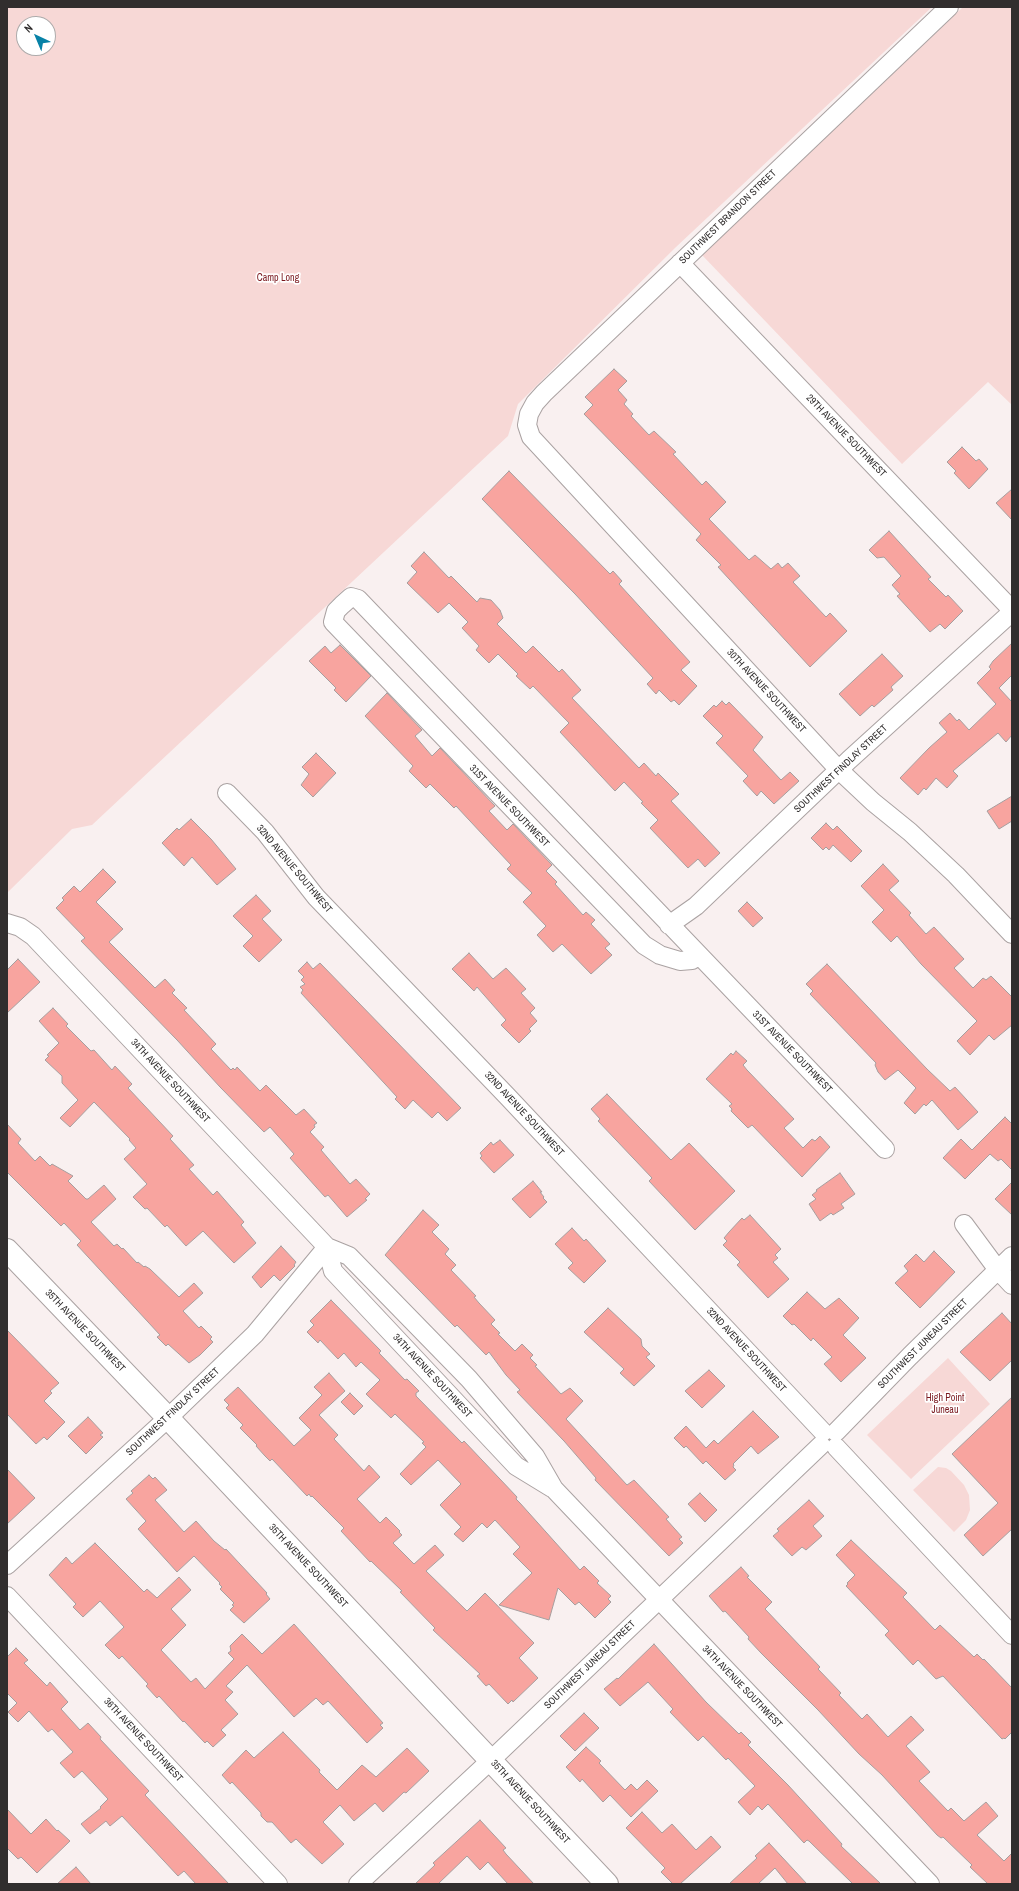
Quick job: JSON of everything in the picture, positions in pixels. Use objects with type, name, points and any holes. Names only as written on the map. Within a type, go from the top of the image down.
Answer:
[{"type":"main road","name":"35TH AVENUE SOUTHWEST","points":[[7,1250],[492,1760],[607,1884]]},
{"type":"street","name":"SOUTHWEST BRANDON STREET","points":[[531,436],[527,425],[529,414],[535,403],[949,7]]},
{"type":"street","name":"29TH AVENUE SOUTHWEST","points":[[680,263],[1012,611]]},
{"type":"street","name":"30TH AVENUE SOUTHWEST","points":[[531,436],[839,770],[873,802],[910,832],[956,875],[1012,934]]},
{"type":"street","name":"31ST AVENUE SOUTHWEST","points":[[699,955],[692,960],[680,961],[660,955],[644,945],[334,622],[336,611],[351,597],[358,599],[885,1149]]},
{"type":"street","name":"SOUTHWEST FINDLAY STREET","points":[[669,925],[696,906],[839,770],[1012,611]]},
{"type":"street","name":"32ND AVENUE SOUTHWEST","points":[[227,794],[265,832],[316,897],[507,1096],[1012,1635]]},
{"type":"street","name":"34TH AVENUE SOUTHWEST","points":[[7,923],[20,927],[33,936],[327,1247],[349,1256],[469,1379],[535,1456],[554,1489],[930,1884]]},
{"type":"street","points":[[964,1224],[998,1270],[1012,1285]]},
{"type":"street","name":"SOUTHWEST FINDLAY STREET","points":[[7,1565],[168,1418],[255,1334],[327,1247]]},
{"type":"street","name":"34TH AVENUE SOUTHWEST","points":[[327,1247],[333,1271],[516,1466],[554,1489]]},
{"type":"street","name":"SOUTHWEST JUNEAU STREET","points":[[358,1884],[492,1760],[659,1599],[829,1439],[910,1356],[1012,1256]]},
{"type":"street","name":"36TH AVENUE SOUTHWEST","points":[[7,1596],[278,1884]]},
{"type":"green space","name":"Camp Long","points":[[7,7],[932,7],[676,247],[518,404],[508,436],[92,825],[72,829],[7,893]]},
{"type":"green space","points":[[963,7],[1012,7],[1012,405],[988,382],[902,464],[702,255]]},
{"type":"green space","name":"High Point Juneau","points":[[948,1358],[990,1404],[911,1479],[867,1435]]},
{"type":"green space","points":[[938,1467],[946,1468],[951,1471],[964,1485],[969,1495],[970,1510],[966,1520],[954,1532],[913,1490]]},
{"type":"building","points":[[614,369],[627,381],[618,390],[627,400],[624,404],[633,414],[631,416],[649,435],[654,431],[676,452],[673,454],[702,485],[706,481],[726,502],[709,519],[749,560],[755,555],[771,569],[778,563],[782,568],[788,563],[800,576],[793,582],[826,617],[830,613],[847,631],[810,667],[718,567],[721,565],[696,540],[701,534],[584,414],[593,405],[585,397]]},
{"type":"building","points":[[962,447],[976,461],[979,459],[988,469],[969,489],[954,473],[956,471],[947,462]]},
{"type":"building","points":[[509,471],[610,574],[613,571],[622,581],[619,584],[690,662],[681,670],[697,686],[679,705],[674,700],[671,702],[659,690],[656,694],[647,684],[653,678],[575,594],[482,499]]},
{"type":"building","points":[[1012,489],[1012,520],[996,503]]},
{"type":"building","points":[[889,531],[931,577],[928,579],[946,597],[948,595],[963,611],[945,629],[940,624],[930,632],[897,596],[900,594],[892,585],[901,576],[884,557],[877,558],[869,550]]},
{"type":"building","points":[[424,552],[449,578],[451,576],[477,602],[480,598],[491,600],[500,610],[503,618],[497,624],[526,653],[533,646],[559,672],[562,669],[581,690],[572,698],[639,768],[644,763],[656,776],[658,773],[679,794],[671,801],[720,853],[705,867],[698,859],[688,868],[650,828],[658,820],[641,803],[643,802],[624,782],[615,791],[560,732],[569,723],[533,686],[530,689],[516,676],[518,674],[498,654],[489,663],[476,650],[479,646],[462,628],[468,622],[449,603],[438,613],[407,583],[417,572],[411,566]]},
{"type":"building","points":[[1012,643],[1012,675],[999,688],[1012,702],[1012,735],[1006,742],[998,733],[953,771],[958,776],[947,788],[936,778],[926,790],[924,788],[918,795],[900,778],[947,732],[939,723],[950,713],[957,721],[959,719],[969,730],[996,704],[977,683],[991,669],[989,667],[993,661]]},
{"type":"building","points":[[340,645],[371,676],[346,702],[334,690],[336,688],[309,661],[325,646],[331,653]]},
{"type":"building","points":[[882,654],[903,676],[891,687],[893,690],[874,707],[872,705],[860,716],[839,694]]},
{"type":"building","points":[[387,693],[422,730],[415,736],[432,756],[440,748],[495,806],[489,811],[507,830],[513,824],[552,865],[546,871],[557,882],[555,884],[583,915],[586,912],[595,920],[591,924],[610,944],[605,948],[612,955],[591,974],[562,944],[553,952],[537,935],[546,926],[523,902],[532,893],[507,869],[511,865],[456,806],[454,808],[430,784],[426,788],[409,771],[413,766],[365,716]]},
{"type":"building","points":[[722,701],[726,705],[729,702],[763,737],[753,750],[781,780],[790,772],[799,781],[774,804],[761,791],[757,796],[743,781],[748,776],[716,743],[723,736],[703,716],[714,705],[716,707]]},
{"type":"building","points":[[316,753],[336,773],[313,797],[301,785],[309,774],[302,767]]},
{"type":"building","points":[[1012,796],[1012,821],[999,829],[987,811]]},
{"type":"building","points":[[191,819],[211,839],[236,869],[217,885],[192,857],[184,866],[162,843],[177,828],[179,830]]},
{"type":"building","points":[[826,823],[833,830],[837,826],[862,851],[851,862],[833,845],[829,850],[826,847],[823,850],[811,838]]},
{"type":"building","points":[[883,864],[899,881],[889,890],[911,913],[909,915],[926,934],[934,927],[964,959],[954,968],[973,988],[983,978],[986,980],[991,976],[1012,997],[1012,1025],[994,1040],[989,1035],[970,1055],[957,1041],[977,1021],[921,964],[897,936],[891,942],[872,922],[884,910],[861,886]]},
{"type":"building","points":[[103,869],[116,882],[96,902],[123,929],[109,942],[155,988],[165,979],[175,990],[172,993],[187,1008],[184,1010],[216,1044],[211,1049],[231,1070],[233,1068],[235,1070],[237,1067],[260,1091],[266,1085],[296,1115],[304,1109],[317,1123],[310,1132],[324,1147],[321,1150],[350,1184],[356,1179],[370,1194],[365,1199],[367,1200],[347,1217],[328,1195],[325,1197],[290,1158],[294,1154],[270,1127],[264,1132],[220,1087],[177,1040],[81,941],[85,938],[56,908],[64,900],[62,898],[74,886],[80,892]]},
{"type":"building","points":[[256,895],[271,911],[262,919],[282,940],[259,962],[243,946],[253,936],[233,916]]},
{"type":"building","points":[[747,902],[763,918],[753,927],[738,911]]},
{"type":"building","points":[[469,953],[493,979],[506,968],[526,989],[521,993],[535,1008],[530,1013],[537,1021],[529,1029],[531,1031],[519,1043],[501,1025],[506,1020],[477,987],[474,991],[452,969]]},
{"type":"building","points":[[18,959],[40,982],[7,1013],[7,970]]},
{"type":"building","points":[[307,962],[313,969],[320,963],[461,1108],[447,1121],[438,1112],[432,1118],[413,1100],[405,1109],[395,1099],[397,1097],[301,993],[303,990],[300,987],[305,984],[301,980],[304,977],[298,971]]},
{"type":"building","points":[[827,964],[927,1069],[950,1091],[955,1087],[978,1112],[958,1130],[932,1100],[926,1106],[924,1104],[915,1114],[904,1103],[916,1088],[898,1070],[885,1080],[878,1072],[875,1065],[876,1063],[810,994],[813,991],[806,984]]},
{"type":"building","points":[[53,1008],[68,1024],[66,1026],[91,1051],[94,1050],[112,1070],[115,1066],[132,1084],[128,1088],[173,1136],[170,1139],[194,1165],[189,1169],[213,1195],[217,1191],[244,1222],[241,1225],[256,1243],[234,1263],[203,1231],[186,1246],[167,1225],[165,1227],[147,1208],[145,1209],[133,1197],[147,1184],[124,1159],[136,1148],[129,1140],[130,1139],[94,1102],[70,1127],[60,1118],[78,1100],[62,1083],[62,1076],[45,1060],[49,1056],[47,1055],[59,1043],[39,1021]]},
{"type":"building","points":[[736,1051],[747,1061],[743,1065],[747,1070],[794,1119],[784,1128],[803,1148],[812,1139],[815,1141],[820,1136],[830,1147],[802,1177],[752,1125],[748,1128],[731,1111],[732,1109],[729,1106],[732,1104],[706,1079],[731,1053],[733,1055]]},
{"type":"building","points":[[607,1094],[671,1160],[689,1143],[735,1191],[695,1230],[649,1181],[652,1178],[598,1121],[600,1119],[591,1109]]},
{"type":"building","points":[[1005,1117],[1012,1124],[1012,1170],[1001,1159],[998,1161],[990,1154],[965,1179],[943,1158],[961,1139],[972,1150]]},
{"type":"building","points":[[7,1124],[21,1139],[18,1143],[35,1161],[40,1156],[50,1166],[52,1164],[73,1176],[68,1181],[86,1199],[88,1199],[104,1185],[116,1199],[91,1222],[114,1246],[117,1244],[122,1249],[123,1248],[137,1263],[138,1262],[144,1267],[145,1266],[150,1269],[179,1297],[194,1283],[203,1293],[183,1311],[199,1328],[201,1326],[212,1337],[210,1339],[213,1342],[200,1355],[189,1363],[168,1344],[166,1346],[157,1337],[160,1335],[77,1245],[81,1241],[64,1223],[61,1226],[7,1172]]},
{"type":"building","points":[[500,1140],[514,1155],[494,1173],[480,1158],[482,1156],[480,1153],[491,1142],[493,1145]]},
{"type":"building","points":[[840,1173],[855,1194],[841,1204],[844,1208],[833,1215],[831,1213],[820,1221],[809,1204],[816,1199],[812,1195],[817,1191],[816,1190]]},
{"type":"building","points":[[533,1181],[542,1192],[540,1192],[547,1202],[530,1218],[512,1199]]},
{"type":"building","points":[[1012,1182],[1012,1215],[995,1199]]},
{"type":"building","points":[[423,1210],[439,1225],[432,1232],[449,1249],[445,1254],[456,1265],[451,1270],[476,1296],[474,1297],[495,1320],[491,1324],[500,1333],[498,1334],[515,1351],[522,1344],[533,1355],[530,1358],[537,1365],[535,1366],[561,1394],[570,1388],[583,1401],[566,1419],[627,1485],[634,1480],[669,1517],[666,1519],[682,1537],[679,1539],[683,1543],[669,1556],[595,1480],[596,1478],[564,1441],[517,1392],[520,1390],[506,1375],[489,1352],[486,1355],[457,1325],[455,1327],[385,1255]]},
{"type":"building","points":[[750,1215],[781,1249],[775,1255],[778,1258],[773,1262],[789,1279],[768,1298],[737,1265],[740,1262],[723,1245],[727,1241],[724,1238],[729,1232],[742,1218],[744,1220]]},
{"type":"building","points":[[572,1228],[584,1241],[586,1239],[606,1261],[584,1283],[568,1268],[573,1263],[555,1244]]},
{"type":"building","points":[[281,1246],[296,1262],[294,1265],[295,1266],[280,1281],[274,1275],[261,1288],[252,1277]]},
{"type":"building","points":[[934,1251],[955,1272],[920,1308],[895,1283],[908,1271],[904,1266],[916,1254],[924,1262]]},
{"type":"building","points":[[807,1292],[825,1309],[839,1298],[859,1318],[843,1335],[866,1358],[841,1382],[824,1364],[832,1357],[813,1338],[811,1341],[794,1324],[792,1325],[783,1316]]},
{"type":"building","points":[[331,1300],[381,1351],[379,1353],[405,1380],[407,1379],[419,1391],[416,1393],[416,1396],[462,1443],[464,1441],[517,1497],[516,1499],[580,1570],[584,1566],[599,1581],[597,1583],[611,1596],[608,1599],[611,1602],[595,1618],[579,1602],[575,1605],[558,1588],[549,1620],[499,1605],[532,1573],[513,1554],[520,1547],[495,1520],[487,1528],[482,1523],[463,1542],[454,1534],[461,1527],[440,1505],[461,1484],[438,1460],[411,1485],[400,1474],[426,1447],[422,1443],[424,1442],[395,1414],[391,1418],[366,1394],[380,1380],[361,1362],[356,1367],[344,1353],[338,1359],[320,1340],[318,1343],[307,1332],[314,1325],[310,1321]]},
{"type":"building","points":[[608,1308],[641,1339],[642,1346],[650,1354],[646,1357],[655,1366],[634,1386],[620,1373],[624,1369],[584,1332]]},
{"type":"building","points":[[1002,1313],[1012,1324],[1012,1360],[990,1381],[960,1352]]},
{"type":"building","points":[[7,1330],[59,1383],[50,1391],[52,1393],[44,1401],[65,1422],[47,1440],[44,1437],[36,1444],[7,1414]]},
{"type":"building","points":[[709,1370],[725,1386],[702,1408],[685,1391]]},
{"type":"building","points":[[329,1373],[345,1391],[319,1415],[338,1435],[334,1439],[364,1471],[369,1465],[380,1477],[357,1499],[380,1523],[386,1517],[400,1531],[399,1532],[402,1535],[393,1543],[414,1564],[435,1545],[444,1555],[426,1571],[467,1611],[485,1593],[534,1643],[519,1658],[538,1678],[513,1702],[512,1700],[508,1704],[489,1684],[486,1686],[477,1676],[480,1674],[433,1630],[435,1628],[400,1592],[402,1591],[371,1561],[370,1562],[341,1531],[344,1528],[312,1496],[311,1497],[309,1494],[307,1496],[272,1459],[270,1461],[265,1456],[256,1446],[257,1445],[240,1428],[243,1425],[226,1408],[229,1405],[224,1400],[238,1387],[294,1446],[311,1430],[299,1418],[322,1395],[314,1387]]},
{"type":"building","points":[[350,1393],[363,1406],[354,1415],[341,1402]]},
{"type":"building","points":[[1012,1397],[1012,1529],[983,1556],[964,1535],[998,1503],[952,1454]]},
{"type":"building","points":[[753,1411],[779,1437],[758,1454],[751,1446],[733,1464],[733,1467],[736,1470],[725,1480],[706,1461],[703,1464],[686,1446],[684,1448],[674,1438],[686,1426],[706,1448],[714,1440],[718,1444]]},
{"type":"building","points":[[88,1417],[103,1433],[100,1435],[103,1437],[86,1454],[68,1436]]},
{"type":"building","points":[[7,1469],[35,1498],[7,1524]]},
{"type":"building","points":[[149,1475],[153,1479],[155,1477],[167,1490],[155,1500],[184,1532],[196,1521],[214,1541],[225,1550],[226,1549],[267,1593],[266,1594],[270,1599],[244,1623],[230,1610],[234,1606],[232,1605],[234,1603],[220,1589],[222,1587],[219,1584],[220,1583],[194,1556],[177,1572],[138,1529],[146,1521],[126,1499],[133,1493],[131,1491]]},
{"type":"building","points":[[700,1493],[717,1510],[705,1522],[688,1504]]},
{"type":"building","points":[[809,1500],[824,1516],[813,1526],[822,1536],[806,1550],[802,1547],[792,1556],[773,1536],[779,1531],[777,1529]]},
{"type":"building","points":[[851,1540],[907,1593],[903,1597],[935,1630],[940,1625],[974,1657],[977,1654],[983,1660],[984,1659],[1012,1688],[1012,1732],[1005,1739],[1002,1739],[943,1676],[936,1679],[918,1660],[913,1665],[885,1635],[889,1631],[846,1586],[855,1575],[836,1555]]},
{"type":"building","points":[[95,1543],[144,1592],[147,1589],[157,1598],[179,1577],[191,1590],[171,1609],[186,1625],[161,1650],[191,1682],[196,1678],[205,1689],[234,1659],[228,1653],[231,1651],[230,1646],[242,1634],[262,1654],[294,1624],[383,1723],[380,1725],[383,1728],[367,1743],[328,1701],[323,1705],[316,1698],[294,1717],[247,1665],[226,1686],[233,1692],[225,1700],[238,1714],[221,1730],[226,1735],[213,1747],[207,1741],[205,1743],[159,1696],[157,1698],[146,1686],[148,1684],[122,1656],[119,1659],[105,1645],[124,1627],[100,1601],[83,1617],[73,1607],[76,1604],[49,1575],[66,1557],[72,1564]]},
{"type":"building","points":[[741,1567],[749,1576],[747,1577],[772,1602],[765,1609],[820,1667],[818,1669],[841,1693],[839,1695],[862,1719],[867,1714],[888,1737],[911,1716],[924,1730],[906,1746],[930,1772],[919,1781],[948,1811],[951,1808],[964,1821],[986,1802],[998,1816],[977,1835],[1004,1861],[1012,1853],[1012,1884],[988,1884],[970,1867],[972,1865],[943,1837],[941,1838],[937,1835],[882,1775],[859,1754],[818,1710],[761,1653],[748,1639],[749,1637],[709,1596]]},
{"type":"building","points":[[654,1644],[706,1702],[739,1734],[741,1732],[751,1742],[748,1745],[788,1785],[842,1844],[841,1846],[881,1884],[853,1884],[809,1841],[807,1840],[804,1843],[768,1804],[762,1810],[758,1806],[750,1815],[738,1802],[755,1786],[728,1758],[726,1760],[703,1736],[698,1741],[670,1712],[673,1709],[648,1682],[620,1706],[604,1689],[617,1678],[618,1679]]},
{"type":"building","points":[[16,1648],[28,1660],[24,1663],[47,1686],[50,1682],[68,1702],[61,1709],[80,1730],[88,1723],[101,1737],[100,1739],[149,1791],[145,1795],[229,1884],[196,1884],[184,1871],[178,1876],[122,1816],[110,1826],[106,1821],[90,1834],[81,1824],[101,1808],[100,1807],[108,1799],[82,1771],[74,1778],[60,1763],[73,1752],[52,1729],[48,1732],[29,1711],[18,1722],[8,1712],[17,1703],[7,1693],[7,1657]]},
{"type":"building","points":[[584,1713],[599,1728],[575,1751],[560,1736]]},
{"type":"building","points":[[283,1732],[337,1790],[362,1765],[376,1777],[407,1748],[429,1771],[383,1812],[375,1803],[354,1821],[340,1805],[323,1822],[344,1844],[322,1864],[296,1839],[291,1843],[272,1822],[267,1822],[261,1816],[261,1813],[232,1782],[230,1784],[222,1775],[246,1750],[254,1758]]},
{"type":"building","points":[[586,1747],[601,1761],[599,1763],[625,1790],[631,1784],[637,1790],[647,1780],[658,1791],[631,1817],[610,1795],[603,1802],[582,1779],[580,1782],[566,1767]]},
{"type":"building","points":[[7,1809],[31,1834],[46,1819],[57,1831],[58,1830],[70,1841],[37,1873],[21,1857],[18,1859],[7,1848]]},
{"type":"building","points":[[642,1812],[662,1833],[672,1824],[696,1850],[711,1836],[721,1847],[680,1884],[673,1884],[661,1872],[665,1868],[626,1828]]},
{"type":"building","points":[[480,1820],[506,1848],[503,1850],[506,1854],[534,1884],[508,1884],[488,1862],[480,1870],[467,1856],[438,1884],[415,1884],[435,1865],[433,1863]]},
{"type":"building","points":[[769,1843],[807,1884],[788,1884],[775,1868],[758,1884],[729,1884],[757,1858],[755,1856]]},
{"type":"building","points":[[76,1867],[91,1884],[57,1884]]}]
